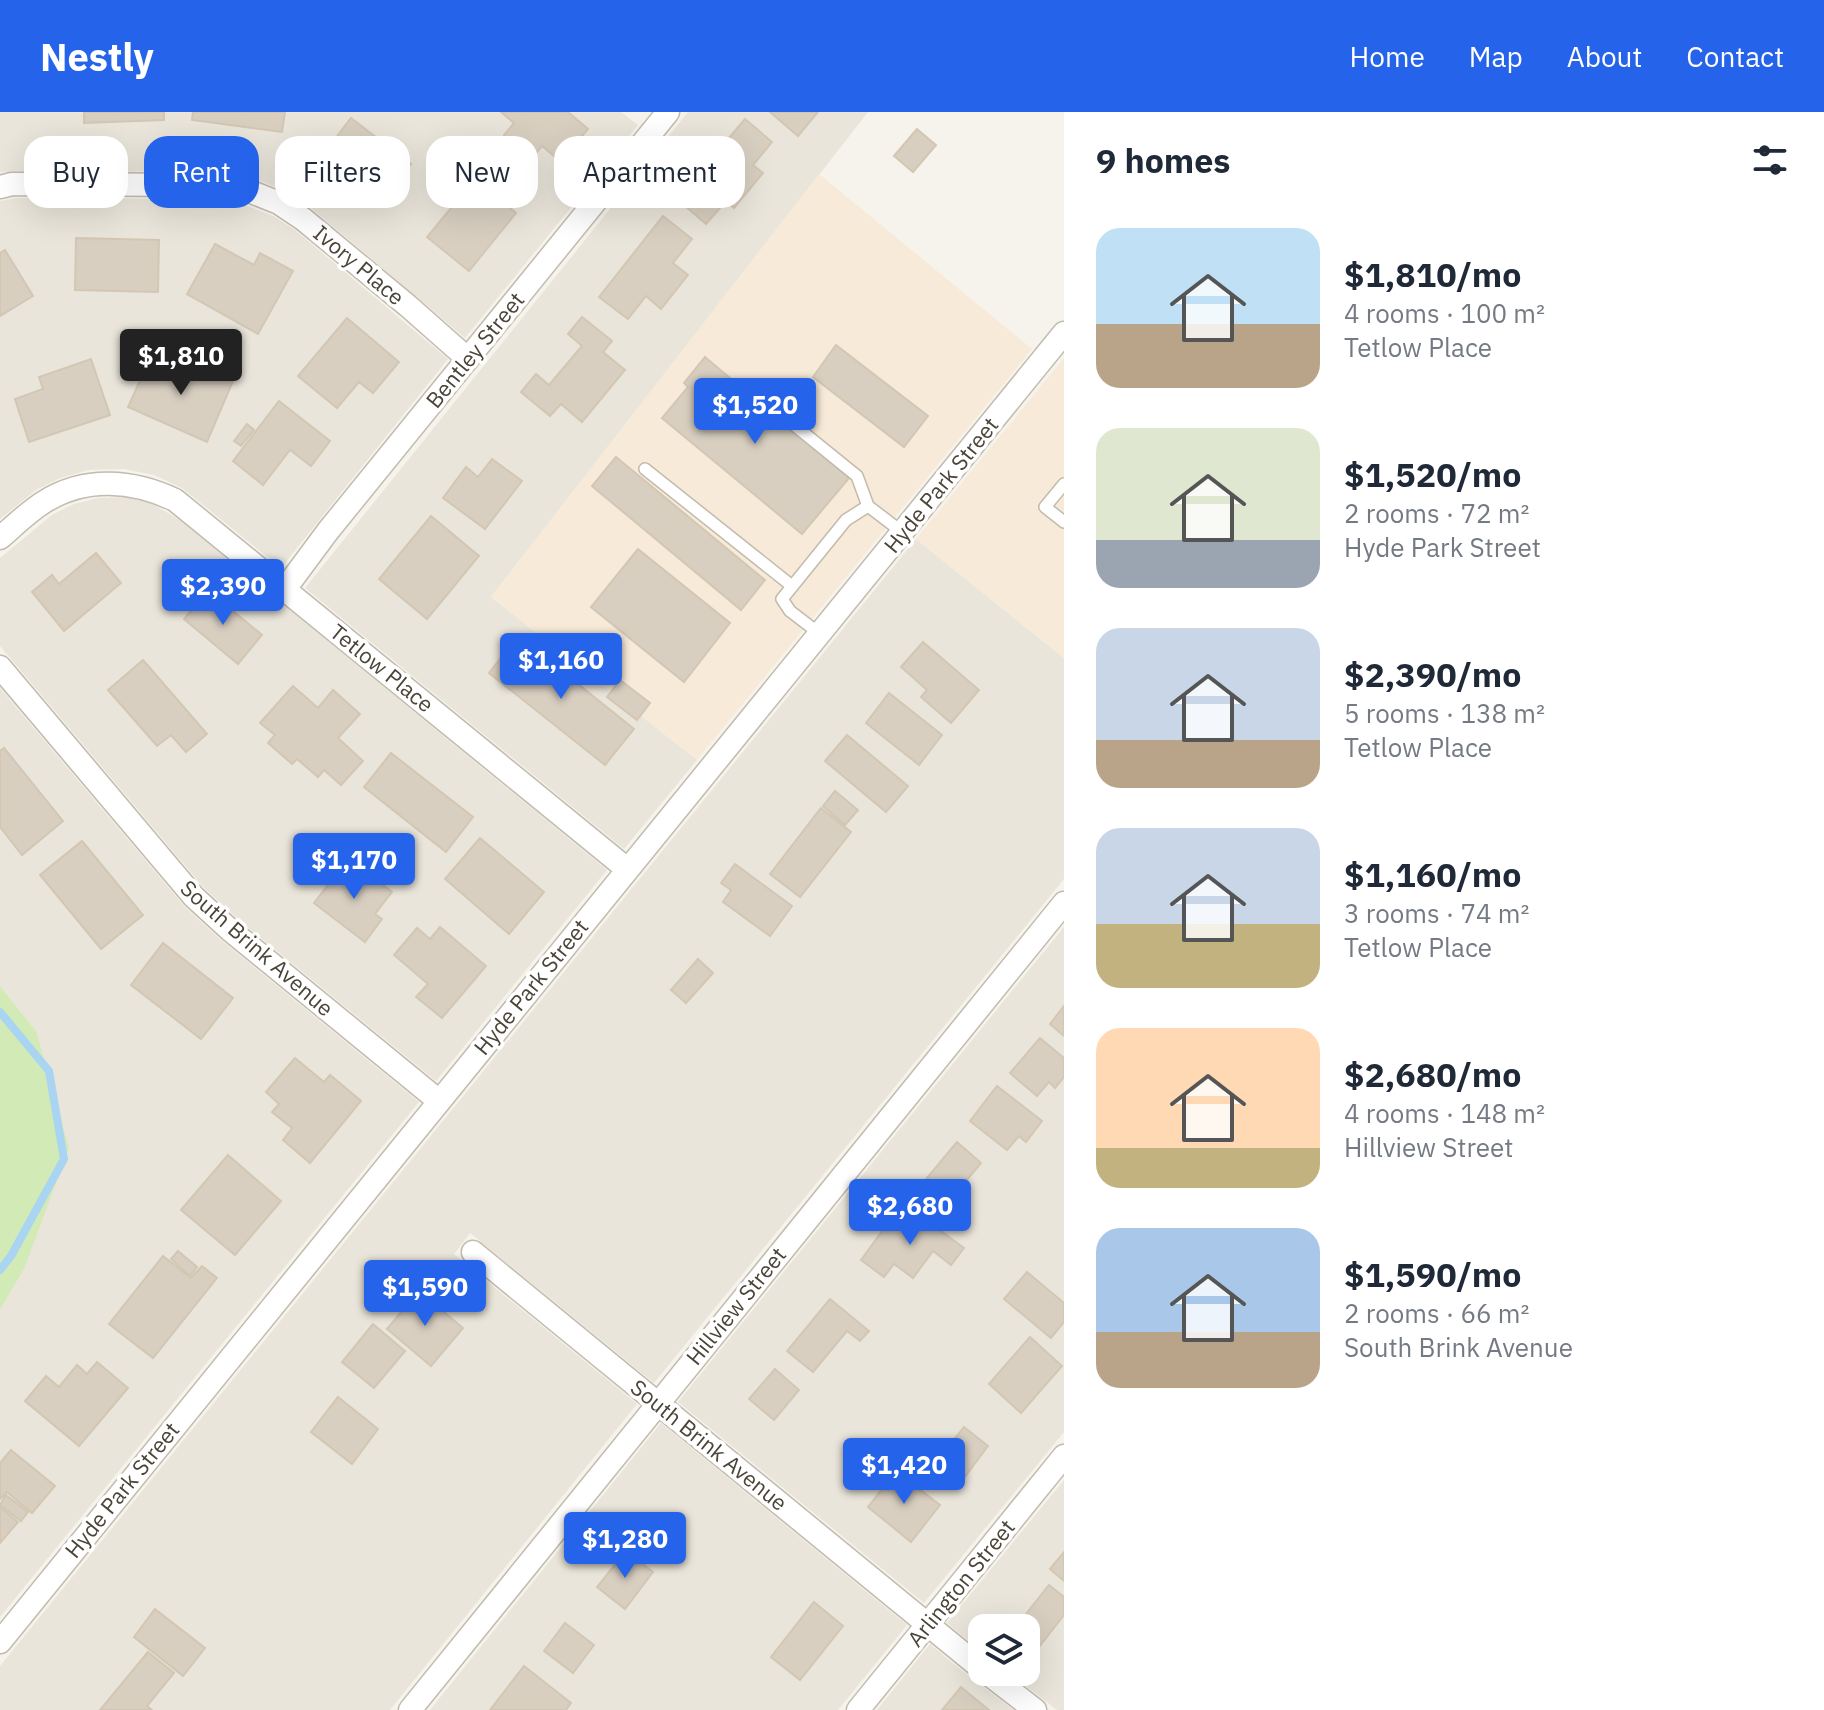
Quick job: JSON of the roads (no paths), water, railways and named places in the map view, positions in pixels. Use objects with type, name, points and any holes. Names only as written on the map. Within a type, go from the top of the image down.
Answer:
[{"type":"street","name":"Bentley Street","points":[[285,589],[656,116]]},
{"type":"street","name":"Ivory Place","points":[[0,187],[12,184],[210,185],[249,191],[279,203],[303,219],[468,359]]},
{"type":"street","name":"Hyde Park Street","points":[[0,1642],[902,532],[1061,342]]},
{"type":"street","name":"Tetlow Place","points":[[0,538],[43,502],[68,490],[94,484],[126,483],[152,489],[175,500],[627,869]]},
{"type":"street","name":"South Brink Avenue","points":[[0,667],[194,897],[439,1101]]},
{"type":"street","name":"Hillview Street","points":[[410,1710],[1064,903]]},
{"type":"street","name":"South Brink Avenue","points":[[473,1252],[968,1657]]},
{"type":"street","name":"Arlington Street","points":[[858,1710],[1064,1456]]},
{"type":"street","name":"South Brink Avenue","points":[[1004,1686],[1035,1710]]},
{"type":"lane","points":[[746,386],[857,476],[868,506],[902,532]]},
{"type":"lane","points":[[645,469],[792,586]]},
{"type":"lane","points":[[1064,484],[1045,507],[1064,522]]},
{"type":"lane","points":[[820,634],[790,611],[782,599],[846,520],[868,506]]},
{"type":"waterway","points":[[0,1012],[49,1071],[64,1159],[11,1256],[0,1270]]}]
